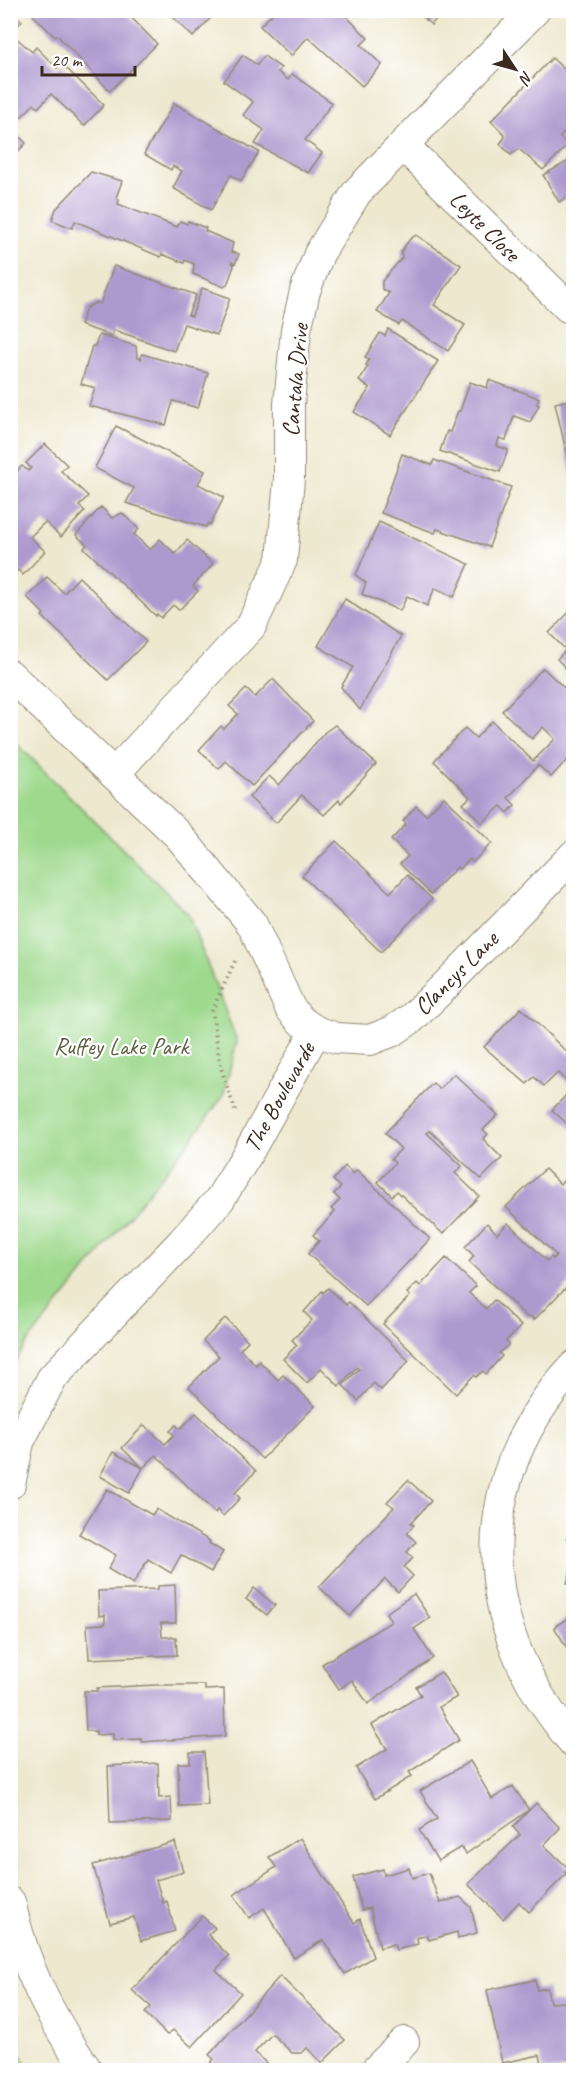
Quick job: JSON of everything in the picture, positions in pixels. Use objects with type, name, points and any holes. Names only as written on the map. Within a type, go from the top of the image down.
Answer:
[{"type":"street","name":"Cantala Drive","points":[[114,774],[251,626],[282,560],[289,479],[289,404],[294,351],[305,291],[319,254],[357,192],[535,10]]},
{"type":"street","name":"Leyte Close","points":[[403,145],[568,307]]},
{"type":"street","name":"The Boulevarde","points":[[10,675],[179,836],[252,924],[290,1008],[301,1021],[316,1031],[220,1199],[52,1378],[19,1442],[10,1484]]},
{"type":"street","name":"Clancys Lane","points":[[316,1031],[336,1038],[370,1040],[393,1031],[412,1018],[573,855]]},
{"type":"street","points":[[573,1366],[550,1390],[524,1431],[506,1477],[496,1540],[499,1588],[508,1634],[526,1678],[551,1717],[573,1743]]},
{"type":"street","points":[[10,1902],[27,1966],[56,2025],[87,2070]]},
{"type":"street","points":[[376,2070],[404,2042]]},
{"type":"path","points":[[248,1153],[222,1068],[212,1011],[252,924]]},
{"type":"path","points":[[10,2064],[15,2070]]},
{"type":"green space","name":"Ruffey Lake Park","points":[[11,738],[188,914],[237,1041],[223,1096],[190,1141],[27,1343],[11,1368]]},
{"type":"green space","points":[[11,2042],[32,2070],[11,2070]]},
{"type":"building","points":[[10,10],[22,21],[11,33],[32,52],[36,47],[57,68],[62,64],[104,105],[84,126],[51,94],[38,108],[34,104],[20,118],[10,108]]},
{"type":"building","points":[[37,10],[124,10],[157,44],[110,91],[57,35],[55,37],[33,15]]},
{"type":"building","points":[[166,10],[218,10],[193,37]]},
{"type":"building","points":[[276,10],[340,10],[368,38],[361,45],[382,65],[362,86],[308,37],[291,56],[260,26]]},
{"type":"building","points":[[416,10],[444,10],[431,25]]},
{"type":"building","points":[[243,55],[257,65],[264,56],[281,68],[278,72],[288,80],[292,74],[332,103],[305,140],[322,153],[308,173],[255,144],[264,130],[243,115],[253,102],[224,81]]},
{"type":"building","points":[[552,58],[564,69],[572,61],[574,63],[574,123],[560,137],[568,145],[543,170],[519,149],[511,155],[500,144],[505,137],[504,134],[491,121]]},
{"type":"building","points":[[174,103],[259,152],[241,181],[231,175],[211,210],[173,188],[182,171],[173,166],[171,170],[144,154]]},
{"type":"building","points":[[10,127],[26,143],[14,156],[10,152]]},
{"type":"building","points":[[574,158],[574,193],[559,202],[543,175]]},
{"type":"building","points":[[91,172],[122,181],[116,198],[119,200],[118,204],[177,227],[180,221],[187,224],[188,221],[233,243],[231,252],[239,254],[235,264],[232,262],[234,266],[227,285],[224,287],[193,274],[194,264],[185,260],[184,263],[162,254],[161,257],[75,221],[72,228],[52,220],[56,209]]},
{"type":"building","points":[[416,235],[461,265],[434,305],[465,325],[448,351],[402,321],[399,325],[377,312],[389,293],[382,289],[382,281],[402,258],[401,252],[409,240]]},
{"type":"building","points":[[114,266],[196,295],[188,315],[192,316],[202,288],[230,298],[217,335],[184,324],[174,351],[114,330],[112,336],[80,325],[86,308],[97,302],[100,304]]},
{"type":"building","points":[[388,329],[438,361],[390,435],[354,412],[370,388],[359,381],[368,366],[366,365],[369,359],[365,357],[380,333],[385,336]]},
{"type":"building","points":[[99,335],[136,346],[137,357],[141,359],[142,354],[208,373],[198,408],[173,401],[166,425],[89,406],[95,388],[81,384],[92,346],[95,346]]},
{"type":"building","points":[[489,380],[539,398],[537,404],[539,405],[530,422],[514,416],[506,440],[499,438],[497,446],[508,450],[500,472],[440,451],[447,431],[450,432],[458,411],[460,411],[470,382],[487,388]]},
{"type":"building","points":[[574,399],[574,482],[573,482],[555,403]]},
{"type":"building","points":[[116,426],[205,471],[198,484],[224,497],[210,525],[208,523],[206,527],[126,503],[134,488],[95,468]]},
{"type":"building","points":[[45,444],[67,465],[61,471],[88,496],[79,506],[85,511],[61,537],[45,522],[30,537],[45,551],[23,575],[18,570],[15,573],[10,570],[10,493],[13,491],[10,478],[22,466],[28,471],[31,468],[26,463]]},
{"type":"building","points":[[402,454],[432,465],[434,460],[511,487],[489,547],[437,529],[435,533],[381,513]]},
{"type":"building","points":[[101,507],[112,518],[122,513],[139,529],[134,534],[150,550],[160,539],[175,554],[187,540],[213,564],[193,586],[198,591],[179,610],[173,605],[161,618],[157,614],[156,616],[84,548],[87,545],[76,535]]},
{"type":"building","points":[[379,522],[469,564],[454,597],[435,588],[427,606],[407,596],[400,611],[362,594],[366,583],[356,575]]},
{"type":"building","points":[[47,577],[64,593],[79,577],[146,642],[108,680],[42,616],[44,614],[27,597]]},
{"type":"building","points":[[345,599],[401,636],[360,710],[341,687],[353,667],[318,646]]},
{"type":"building","points":[[574,607],[574,677],[557,659],[566,650],[549,633]]},
{"type":"building","points":[[543,668],[574,697],[574,758],[571,756],[551,777],[538,765],[508,798],[515,805],[508,813],[501,806],[482,823],[463,804],[470,797],[434,761],[465,728],[476,738],[492,721],[533,761],[555,739],[543,727],[532,739],[502,711]]},
{"type":"building","points":[[273,679],[313,721],[252,786],[226,761],[219,769],[199,750],[221,726],[224,729],[238,714],[229,706],[246,689],[255,697]]},
{"type":"building","points":[[335,725],[376,764],[341,803],[339,800],[324,815],[302,795],[276,823],[249,797],[269,776],[279,785],[325,732]]},
{"type":"building","points":[[444,797],[492,843],[473,862],[470,859],[459,869],[457,867],[431,894],[400,864],[408,856],[391,840],[406,824],[403,821],[416,806],[426,815]]},
{"type":"building","points":[[336,841],[390,893],[407,875],[432,899],[381,952],[302,876]]},
{"type":"building","points":[[521,1008],[570,1055],[574,1051],[574,1130],[552,1110],[573,1088],[558,1073],[544,1086],[534,1077],[527,1084],[484,1047]]},
{"type":"building","points":[[454,1074],[498,1115],[483,1130],[488,1134],[483,1139],[502,1158],[481,1179],[430,1131],[427,1133],[462,1166],[455,1173],[479,1196],[443,1234],[397,1191],[392,1196],[378,1182],[395,1163],[391,1159],[401,1149],[385,1133],[433,1083],[439,1089]]},
{"type":"building","points":[[345,1166],[353,1174],[357,1170],[430,1239],[366,1306],[308,1254],[319,1241],[313,1235],[335,1212],[331,1209],[340,1200],[334,1194],[341,1187],[333,1180]]},
{"type":"building","points":[[545,1169],[560,1184],[564,1180],[574,1190],[574,1279],[534,1320],[530,1316],[528,1318],[469,1262],[474,1256],[465,1247],[487,1223],[497,1234],[508,1223],[547,1261],[551,1257],[553,1259],[556,1255],[506,1207]]},
{"type":"building","points":[[446,1258],[476,1286],[469,1293],[486,1309],[494,1300],[521,1326],[506,1341],[509,1344],[499,1353],[502,1356],[486,1374],[483,1371],[476,1377],[474,1375],[456,1394],[383,1324],[410,1296],[407,1293],[417,1283],[420,1286]]},
{"type":"building","points":[[328,1288],[346,1305],[349,1302],[409,1361],[381,1390],[374,1383],[358,1401],[343,1385],[359,1369],[357,1367],[339,1386],[321,1368],[307,1383],[283,1359],[297,1345],[292,1340],[312,1320],[304,1312],[322,1291],[323,1293]]},
{"type":"building","points":[[225,1318],[248,1341],[240,1349],[256,1365],[259,1361],[278,1380],[283,1375],[315,1406],[262,1459],[189,1387],[219,1356],[203,1341]]},
{"type":"building","points":[[196,1413],[256,1471],[235,1493],[240,1498],[223,1516],[217,1510],[215,1513],[156,1455],[143,1468],[122,1448],[144,1425],[165,1444],[174,1435],[170,1431],[176,1425],[180,1429]]},
{"type":"building","points":[[113,1452],[143,1468],[129,1493],[100,1476]]},
{"type":"building","points":[[408,1480],[431,1501],[411,1523],[414,1525],[407,1533],[416,1542],[407,1552],[413,1558],[404,1567],[413,1576],[398,1592],[385,1579],[350,1616],[319,1587],[394,1507],[387,1502]]},
{"type":"building","points":[[107,1489],[152,1515],[156,1509],[210,1541],[209,1543],[223,1552],[211,1572],[181,1555],[171,1573],[148,1559],[133,1584],[108,1569],[116,1555],[79,1534]]},
{"type":"building","points":[[574,1520],[574,1540],[567,1538]]},
{"type":"building","points":[[574,1564],[574,1585],[567,1583]]},
{"type":"building","points":[[175,1585],[176,1623],[161,1623],[162,1637],[176,1637],[177,1655],[89,1659],[87,1625],[105,1624],[105,1615],[99,1616],[98,1591],[158,1589],[158,1586]]},
{"type":"building","points":[[254,1588],[275,1605],[267,1615],[246,1599]]},
{"type":"building","points":[[414,1594],[430,1618],[414,1629],[433,1658],[368,1704],[352,1680],[339,1689],[322,1664],[391,1622],[386,1613]]},
{"type":"building","points":[[574,1614],[574,1648],[569,1651],[554,1627]]},
{"type":"building","points":[[441,1672],[457,1697],[439,1707],[459,1740],[409,1772],[412,1776],[375,1799],[356,1768],[387,1749],[372,1725],[421,1695],[416,1687]]},
{"type":"building","points":[[205,1685],[205,1690],[224,1689],[225,1736],[142,1742],[141,1739],[113,1740],[113,1734],[96,1735],[96,1731],[86,1731],[84,1691],[97,1691],[97,1688]]},
{"type":"building","points":[[190,1752],[204,1752],[208,1805],[179,1806],[178,1763],[190,1763]]},
{"type":"building","points":[[470,1761],[492,1799],[513,1786],[529,1810],[466,1854],[461,1847],[438,1861],[419,1830],[437,1819],[420,1791]]},
{"type":"building","points":[[158,1763],[159,1798],[171,1797],[172,1821],[110,1823],[108,1766]]},
{"type":"building","points":[[536,1803],[560,1828],[544,1845],[568,1868],[564,1872],[566,1874],[529,1912],[519,1902],[503,1919],[468,1884],[520,1835],[513,1827]]},
{"type":"building","points":[[300,1838],[354,1923],[360,1919],[373,1957],[345,1974],[323,1940],[294,1958],[264,1908],[249,1918],[234,1895],[276,1867],[269,1857]]},
{"type":"building","points":[[175,1842],[183,1872],[156,1880],[163,1903],[167,1901],[175,1931],[141,1941],[134,1917],[110,1923],[93,1865]]},
{"type":"building","points":[[409,1868],[412,1878],[429,1873],[440,1903],[460,1897],[471,1907],[477,1933],[458,1938],[457,1932],[429,1940],[427,1935],[417,1938],[418,1944],[396,1950],[394,1944],[380,1948],[370,1908],[362,1910],[353,1877],[383,1869],[384,1875]]},
{"type":"building","points":[[202,1916],[215,1928],[208,1935],[229,1956],[216,1970],[241,1993],[192,2047],[173,2030],[167,2035],[145,2013],[151,2007],[132,1990]]},
{"type":"building","points":[[280,1976],[345,2040],[322,2063],[307,2048],[302,2053],[292,2053],[272,2034],[255,2052],[273,2070],[210,2070],[210,2064],[214,2059],[209,2055]]},
{"type":"building","points":[[535,1980],[537,1990],[547,1988],[550,2003],[563,2002],[574,2011],[574,2070],[543,2070],[540,2055],[502,2063],[487,1990]]}]
